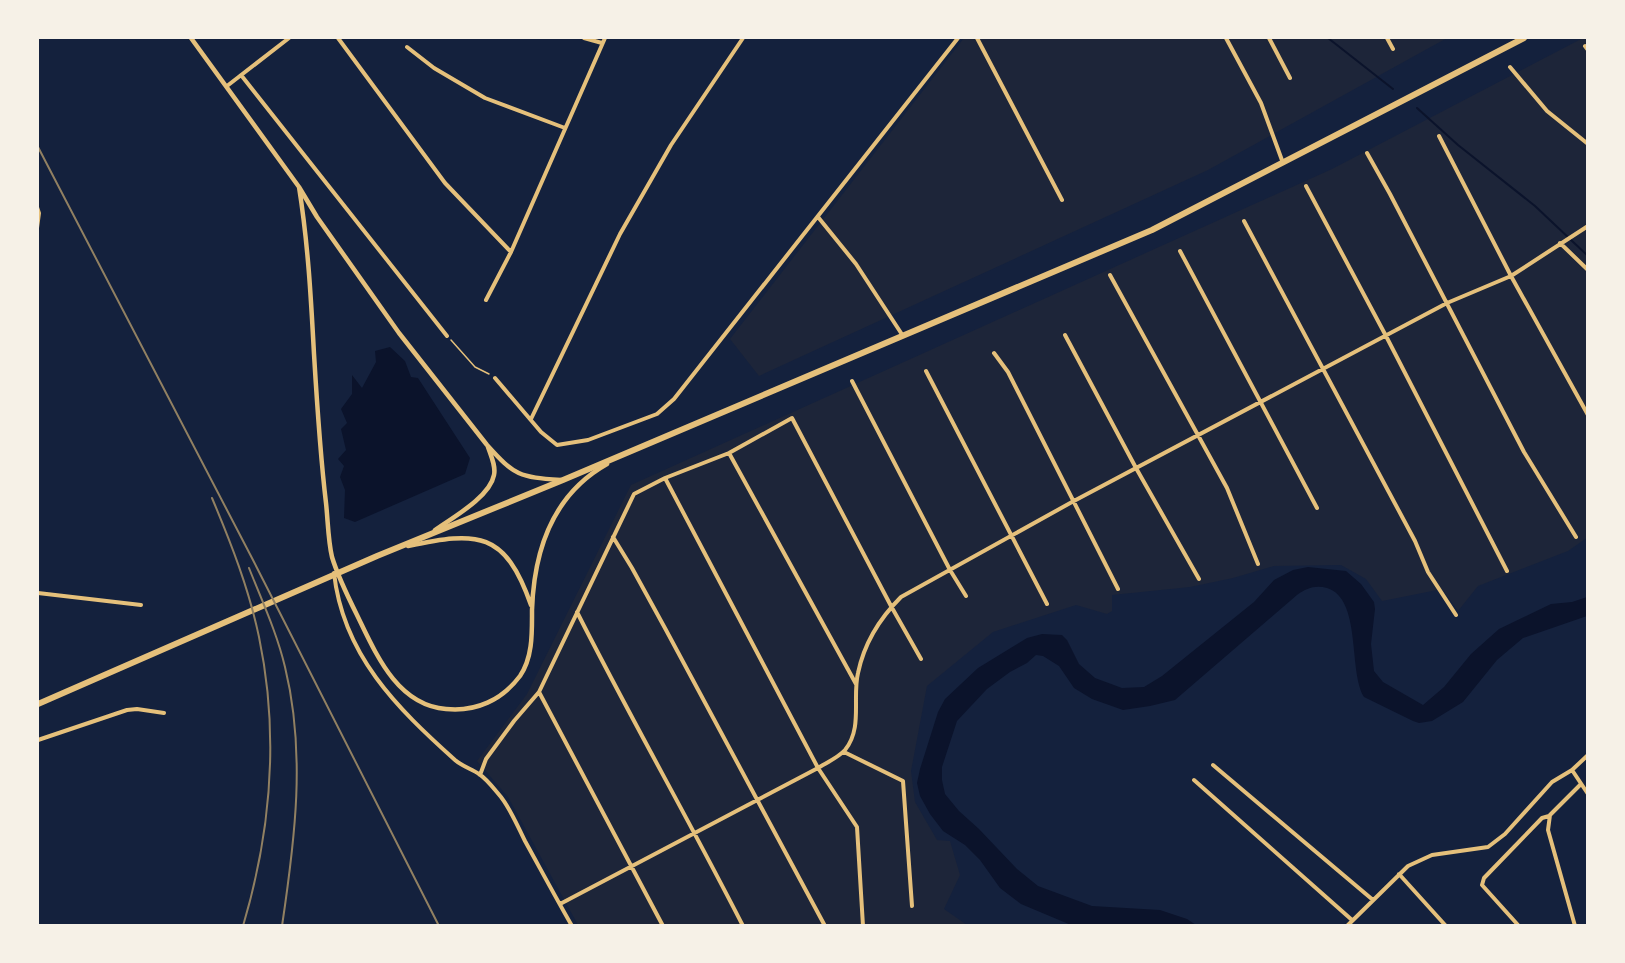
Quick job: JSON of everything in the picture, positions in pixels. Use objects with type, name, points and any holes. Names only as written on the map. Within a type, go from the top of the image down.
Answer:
[{"type":"main road","points":[[38,704],[394,548],[625,454],[1152,230],[1284,164],[1524,38]]},
{"type":"street","points":[[191,38],[299,187],[317,218],[399,333],[487,445],[502,461],[522,476],[563,480]]},
{"type":"street","points":[[226,86],[289,38]]},
{"type":"street","points":[[338,38],[445,183],[511,252]]},
{"type":"street","points":[[584,38],[602,43]]},
{"type":"street","points":[[486,300],[511,252],[605,38]]},
{"type":"street","points":[[531,419],[620,234],[671,145],[743,38]]},
{"type":"street","points":[[495,378],[542,432],[557,445],[588,440],[657,414],[674,399],[958,38]]},
{"type":"street","points":[[977,38],[1062,200]]},
{"type":"street","points":[[1226,38],[1262,103],[1284,164]]},
{"type":"street","points":[[1269,38],[1290,78]]},
{"type":"street","points":[[1387,38],[1393,49]]},
{"type":"street","points":[[407,47],[434,68],[486,98],[565,128]]},
{"type":"street","points":[[1510,66],[1547,111],[1587,144]]},
{"type":"street","points":[[241,75],[447,336]]},
{"type":"street","points":[[1438,136],[1587,415]]},
{"type":"street","points":[[1367,153],[1448,303],[1524,452],[1576,537]]},
{"type":"street","points":[[1306,186],[1507,571]]},
{"type":"street","points":[[299,187],[311,284],[319,450],[337,595],[342,614],[365,660],[381,686],[399,708],[461,765],[480,775],[502,799],[572,926]]},
{"type":"street","points":[[818,217],[856,264],[903,336]]},
{"type":"street","points":[[305,224],[309,219],[317,218]]},
{"type":"street","points":[[1244,221],[1415,542],[1428,572],[1456,615]]},
{"type":"street","points":[[560,904],[818,768],[844,752],[852,738],[857,712],[857,674],[869,641],[885,612],[901,597],[1136,468],[1448,303],[1511,276],[1587,226]]},
{"type":"street","points":[[1560,243],[1587,270]]},
{"type":"street","points":[[1180,251],[1317,508]]},
{"type":"street","points":[[1110,275],[1227,488],[1258,564]]},
{"type":"street","points":[[1065,335],[1199,579]]},
{"type":"street","points":[[994,353],[1008,372],[1118,589]]},
{"type":"street","points":[[926,371],[1047,604]]},
{"type":"street","points":[[852,381],[950,570],[966,596]]},
{"type":"street","points":[[480,775],[486,759],[539,692],[634,494],[665,478],[729,453],[792,418],[921,660]]},
{"type":"street","points":[[430,533],[484,494],[492,484],[495,473],[494,464],[487,445]]},
{"type":"street","points":[[729,453],[857,686]]},
{"type":"street","points":[[332,557],[346,593],[376,653],[387,671],[414,699],[437,709],[467,710],[482,706],[511,686],[522,673],[528,658],[532,640],[532,608],[537,560],[549,525],[577,485],[625,454]]},
{"type":"street","points":[[665,478],[818,768],[857,827],[863,926]]},
{"type":"street","points":[[394,548],[462,537],[487,543],[506,557],[516,568],[532,608]]},
{"type":"street","points":[[613,537],[666,630],[825,926]]},
{"type":"street","points":[[38,593],[141,604]]},
{"type":"street","points":[[577,612],[743,926]]},
{"type":"street","points":[[539,692],[663,926]]},
{"type":"street","points":[[38,740],[127,710],[137,709],[164,713]]},
{"type":"street","points":[[844,752],[903,781],[912,906]]},
{"type":"street","points":[[1347,926],[1408,866],[1432,855],[1488,847],[1505,834],[1552,782],[1572,770],[1587,755]]},
{"type":"street","points":[[1213,765],[1373,900]]},
{"type":"street","points":[[1572,770],[1587,794]]},
{"type":"street","points":[[1194,780],[1352,920]]},
{"type":"street","points":[[1518,925],[1482,885],[1484,878],[1542,818],[1550,815],[1581,784]]},
{"type":"street","points":[[1550,815],[1548,830],[1575,926]]},
{"type":"street","points":[[1400,874],[1446,926]]},
{"type":"lane","points":[[38,207],[40,213],[38,228]]},
{"type":"path","points":[[447,336],[475,367],[495,378]]},
{"type":"shaded area","points":[[964,38],[1447,38],[1208,170],[759,376],[730,339]]},
{"type":"shaded area","points":[[1583,38],[1587,38],[1588,537],[1568,551],[1478,586],[1458,611],[1442,589],[1382,601],[1366,579],[1341,565],[1274,566],[1190,587],[1112,595],[1112,611],[1107,614],[1076,605],[993,632],[927,686],[911,771],[915,802],[937,840],[950,841],[960,875],[944,909],[967,925],[578,925],[508,797],[477,761],[527,694],[631,485],[1332,169]]},
{"type":"shaded area","points":[[390,347],[405,361],[411,377],[418,378],[470,458],[465,474],[355,522],[344,518],[345,490],[340,477],[344,466],[338,459],[346,450],[341,429],[347,423],[341,409],[352,394],[352,375],[362,388],[376,362],[375,351]]},
{"type":"shaded area","points":[[1308,567],[1346,571],[1361,584],[1374,602],[1371,644],[1374,671],[1383,682],[1423,705],[1444,687],[1471,654],[1499,629],[1551,604],[1572,602],[1587,597],[1587,616],[1523,638],[1497,660],[1463,702],[1432,721],[1419,723],[1364,697],[1359,685],[1353,636],[1345,606],[1338,595],[1323,587],[1311,588],[1297,595],[1175,700],[1123,710],[1092,699],[1074,688],[1059,666],[1043,656],[1036,655],[987,689],[957,721],[942,767],[945,794],[959,811],[1017,869],[1038,886],[1092,906],[1160,910],[1187,919],[1196,925],[1071,925],[1021,904],[1000,888],[980,860],[965,845],[943,831],[930,814],[920,796],[917,783],[938,712],[945,699],[978,668],[1027,638],[1042,634],[1062,635],[1079,664],[1095,678],[1122,688],[1144,687],[1162,676],[1254,602],[1274,580],[1293,570]]},
{"type":"waterway","points":[[1328,38],[1393,89]]},
{"type":"waterway","points":[[1417,108],[1458,145],[1535,206],[1588,256]]},
{"type":"railway","points":[[38,147],[253,560],[439,926]]},
{"type":"railway","points":[[212,498],[239,566],[255,619],[269,709],[270,746],[266,819],[253,891],[243,926]]},
{"type":"railway","points":[[249,568],[282,654],[295,732],[297,764],[294,828],[282,926]]}]
